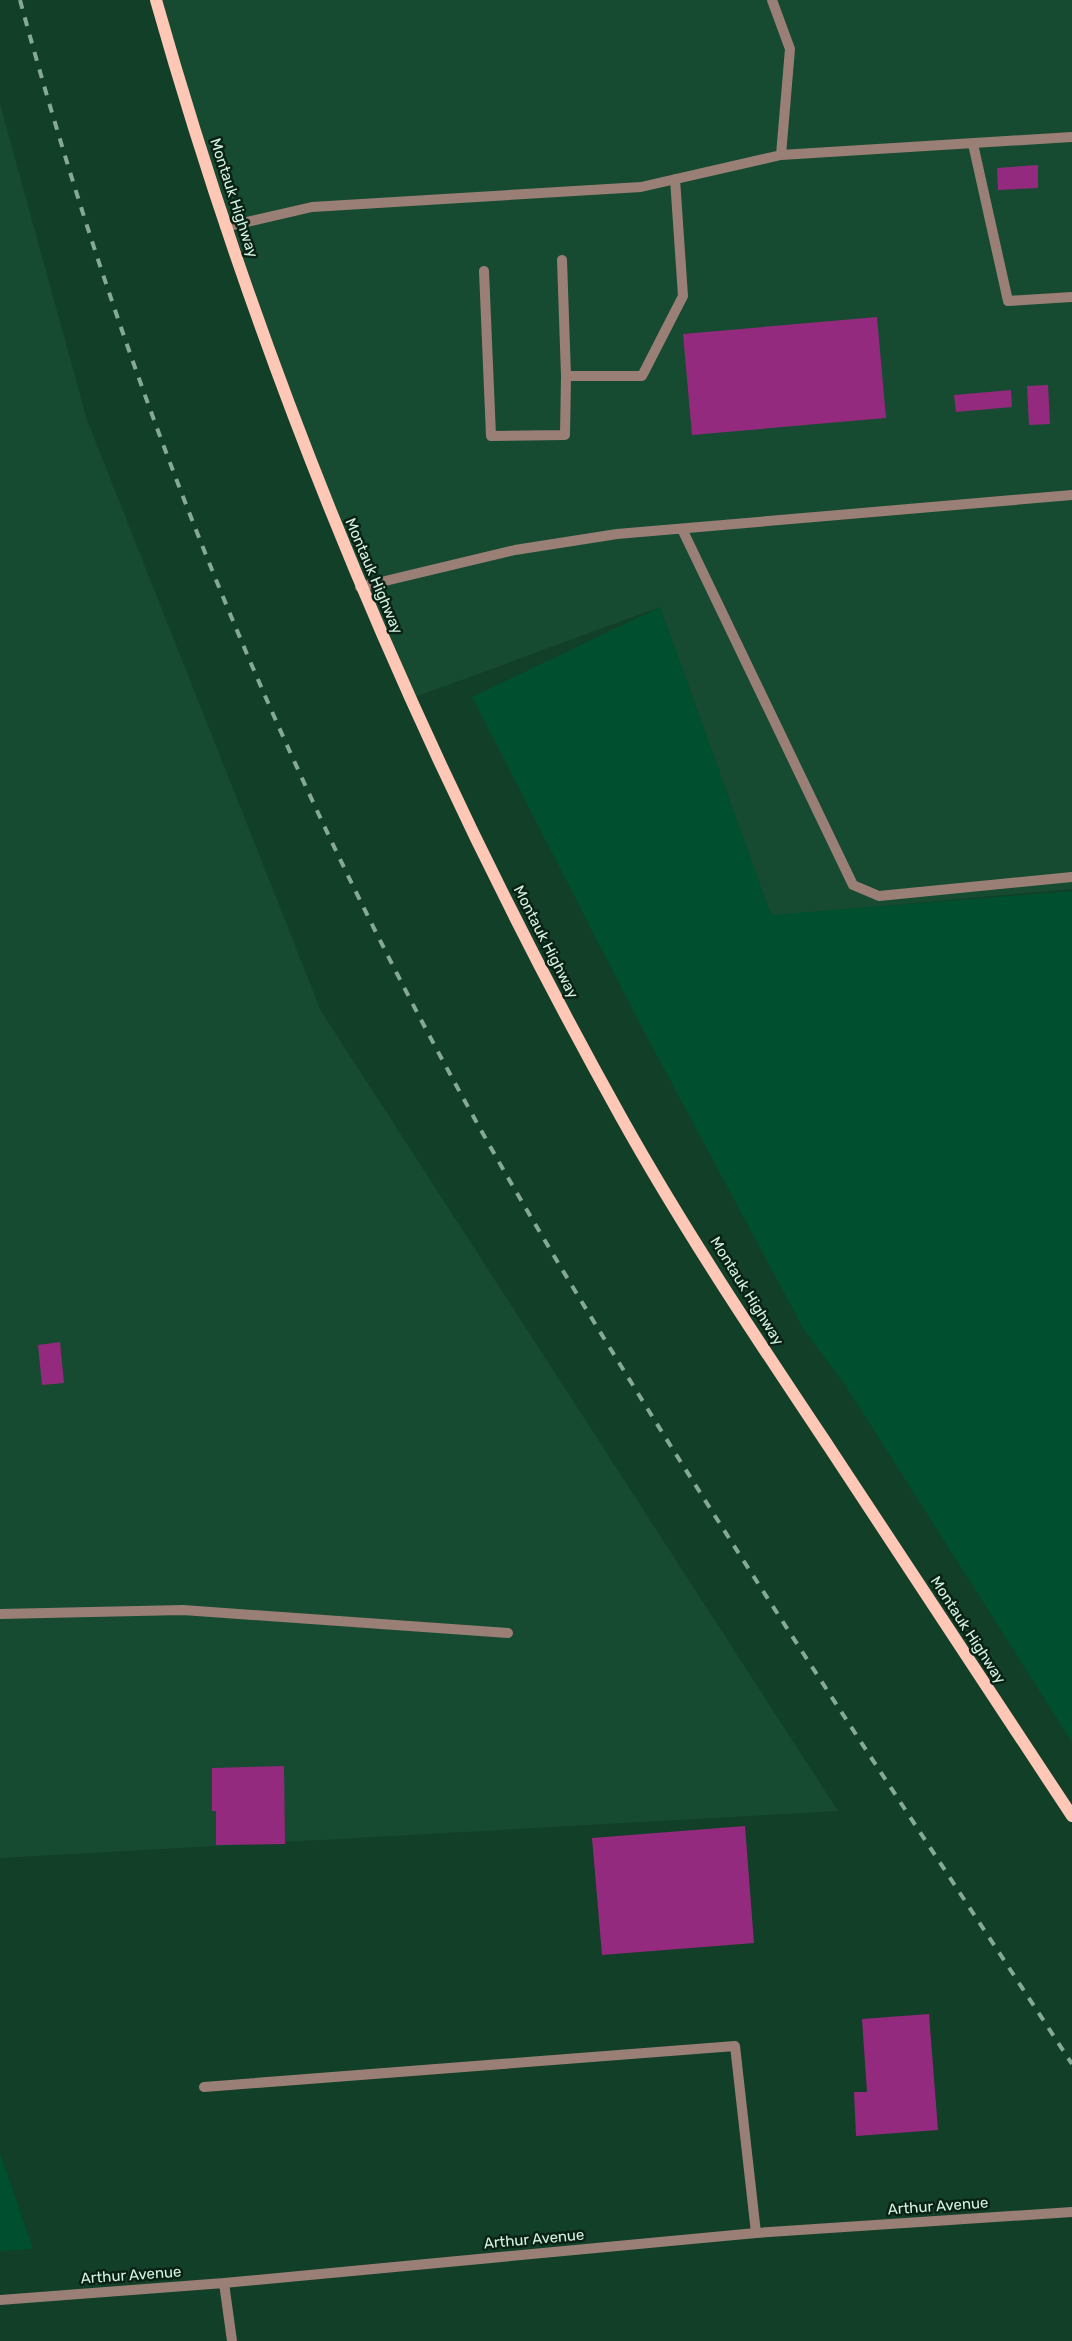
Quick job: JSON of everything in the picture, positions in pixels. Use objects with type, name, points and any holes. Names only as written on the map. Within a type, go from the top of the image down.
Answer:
[{"type":"main road","name":"Montauk Highway","points":[[156,0],[225,227],[313,468],[360,587],[407,694],[485,858],[529,945],[628,1128],[672,1204],[769,1357],[1072,1816]]},
{"type":"street","points":[[772,0],[790,49],[781,155]]},
{"type":"street","points":[[225,227],[312,206],[641,186],[781,155],[1072,138]]},
{"type":"street","points":[[973,144],[1008,301],[1072,297]]},
{"type":"street","points":[[566,376],[642,376],[683,296],[675,179]]},
{"type":"street","points":[[484,271],[492,436],[565,435],[566,376],[562,260]]},
{"type":"street","points":[[360,587],[515,550],[617,534],[1072,495]]},
{"type":"street","points":[[682,529],[853,885],[879,896],[1072,877]]},
{"type":"street","points":[[0,1614],[183,1610],[508,1633]]},
{"type":"street","points":[[204,2088],[735,2046],[756,2233]]},
{"type":"street","name":"Arthur Avenue","points":[[0,2300],[224,2283],[756,2233],[1072,2212]]},
{"type":"street","points":[[224,2283],[232,2341]]},
{"type":"shaded area","points":[[156,0],[1072,0],[1072,889],[771,916],[660,607],[407,700],[323,494]]},
{"type":"shaded area","points":[[0,104],[87,420],[321,1011],[838,1811],[0,1858]]},
{"type":"shaded area","points":[[660,607],[771,915],[1072,891],[1072,1742],[847,1388],[803,1328],[640,1024],[472,697]]},
{"type":"shaded area","points":[[0,2153],[33,2249],[0,2251]]},
{"type":"building","points":[[1038,165],[1038,188],[998,190],[997,168]]},
{"type":"building","points":[[877,317],[886,418],[692,435],[683,334]]},
{"type":"building","points":[[1048,385],[1050,424],[1029,425],[1027,386]]},
{"type":"building","points":[[1011,390],[1012,407],[956,412],[954,395]]},
{"type":"building","points":[[60,1342],[64,1383],[42,1385],[38,1345]]},
{"type":"building","points":[[284,1766],[285,1844],[216,1845],[216,1811],[212,1811],[212,1768]]},
{"type":"building","points":[[745,1826],[754,1943],[602,1955],[592,1838]]},
{"type":"building","points":[[929,2014],[938,2130],[856,2136],[854,2092],[867,2092],[862,2019]]},
{"type":"railway","points":[[20,0],[62,145],[108,288],[158,430],[212,570],[271,709],[334,846],[401,981],[515,1191],[652,1416],[807,1660],[1072,2064]]}]
